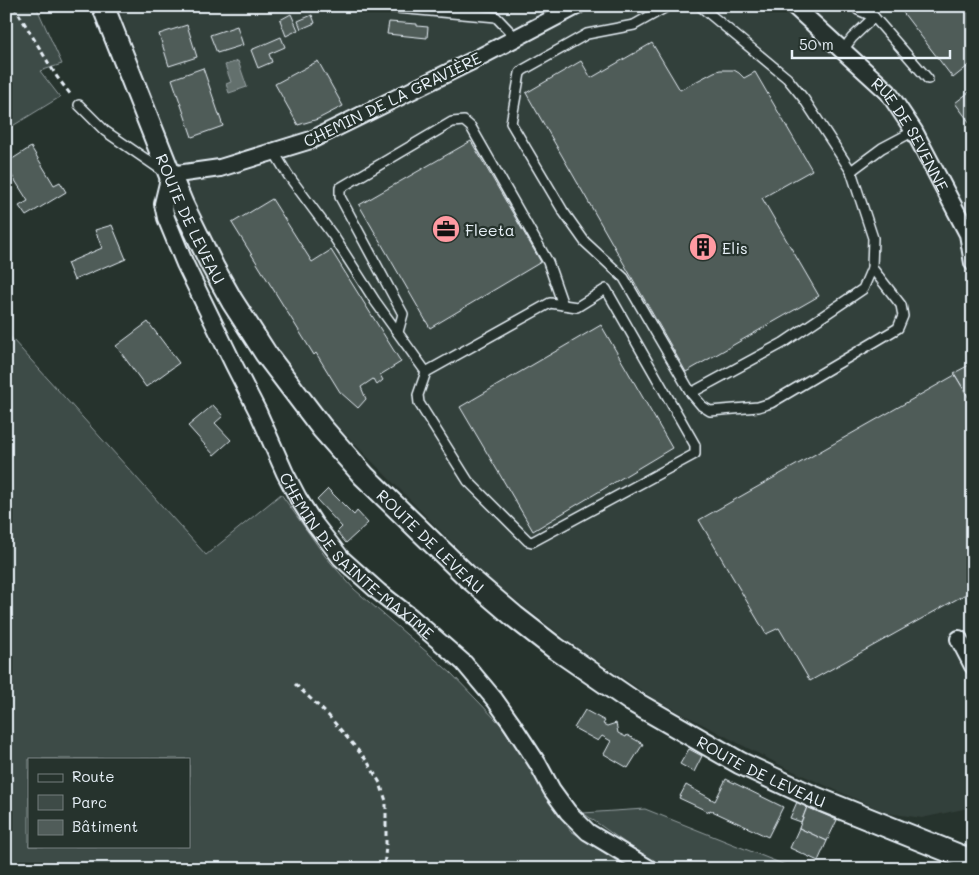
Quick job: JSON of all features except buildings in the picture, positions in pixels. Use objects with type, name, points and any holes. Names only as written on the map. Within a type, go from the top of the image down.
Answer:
[{"type":"street","name":"ROUTE DE LEVEAU","points":[[104,6],[170,175],[213,267],[266,354],[322,428],[364,476],[474,582],[515,617],[555,648],[632,701],[740,763],[811,796],[973,860]]},
{"type":"street","name":"CHEMIN DE LA GRAVIÈRE","points":[[170,175],[220,168],[311,140],[576,6]]},
{"type":"street","name":"RUE DE SEVENNE","points":[[794,6],[888,92],[914,131],[968,234],[973,263]]},
{"type":"street","name":"CHEMIN DE SAINTE-MAXIME","points":[[170,175],[163,204],[166,218],[185,264],[258,412],[281,464],[298,498],[314,523],[341,558],[464,663],[512,724],[538,764],[552,790],[568,812],[588,832],[650,869]]},
{"type":"street","points":[[959,638],[973,666]]},
{"type":"lane","points":[[375,6],[496,17],[516,38]]},
{"type":"lane","points":[[668,6],[634,25],[587,34],[520,72],[511,123],[563,211],[585,242],[624,278],[691,393],[702,406],[710,410],[758,407],[771,402],[898,328],[903,316],[901,305],[872,268]]},
{"type":"lane","points":[[691,393],[783,343],[863,289],[872,268],[874,238],[852,171],[804,99],[787,78],[700,6]]},
{"type":"lane","points":[[855,6],[858,10],[874,17],[928,79]]},
{"type":"lane","points":[[843,50],[852,38],[874,17]]},
{"type":"lane","points":[[79,105],[105,131],[170,175]]},
{"type":"lane","points":[[398,332],[403,314],[340,197],[340,188],[452,122],[464,121],[471,128],[548,262],[563,305]]},
{"type":"lane","points":[[852,171],[882,148],[914,131]]},
{"type":"lane","points":[[274,152],[334,237],[375,301],[426,372]]},
{"type":"lane","points":[[606,289],[695,445],[695,454],[532,542],[528,541],[468,481],[419,402],[418,395],[426,372],[550,303],[577,307],[606,289]]},
{"type":"path","points":[[14,6],[57,77],[79,105]]},
{"type":"path","points":[[295,684],[328,715],[367,761],[380,783],[386,802],[384,869]]},
{"type":"shaded area","points":[[118,6],[973,6],[973,807],[922,818],[887,813],[784,767],[654,699],[572,644],[487,578],[340,429],[321,407],[267,334],[234,282],[210,236],[170,145]]},
{"type":"shaded area","points":[[238,61],[247,87],[229,93],[226,84],[231,82],[225,65]]},
{"type":"green space","points":[[6,6],[36,6],[62,64],[40,71],[60,97],[6,130]]},
{"type":"green space","points":[[6,331],[206,555],[281,494],[325,556],[354,589],[451,673],[501,725],[555,810],[571,831],[629,869],[6,869]]},
{"type":"green space","points":[[645,809],[795,869],[662,869],[583,813]]},
{"type":"place","name":"Fleeta","points":[[446,229]]},
{"type":"place","name":"Elis","points":[[703,247]]}]
